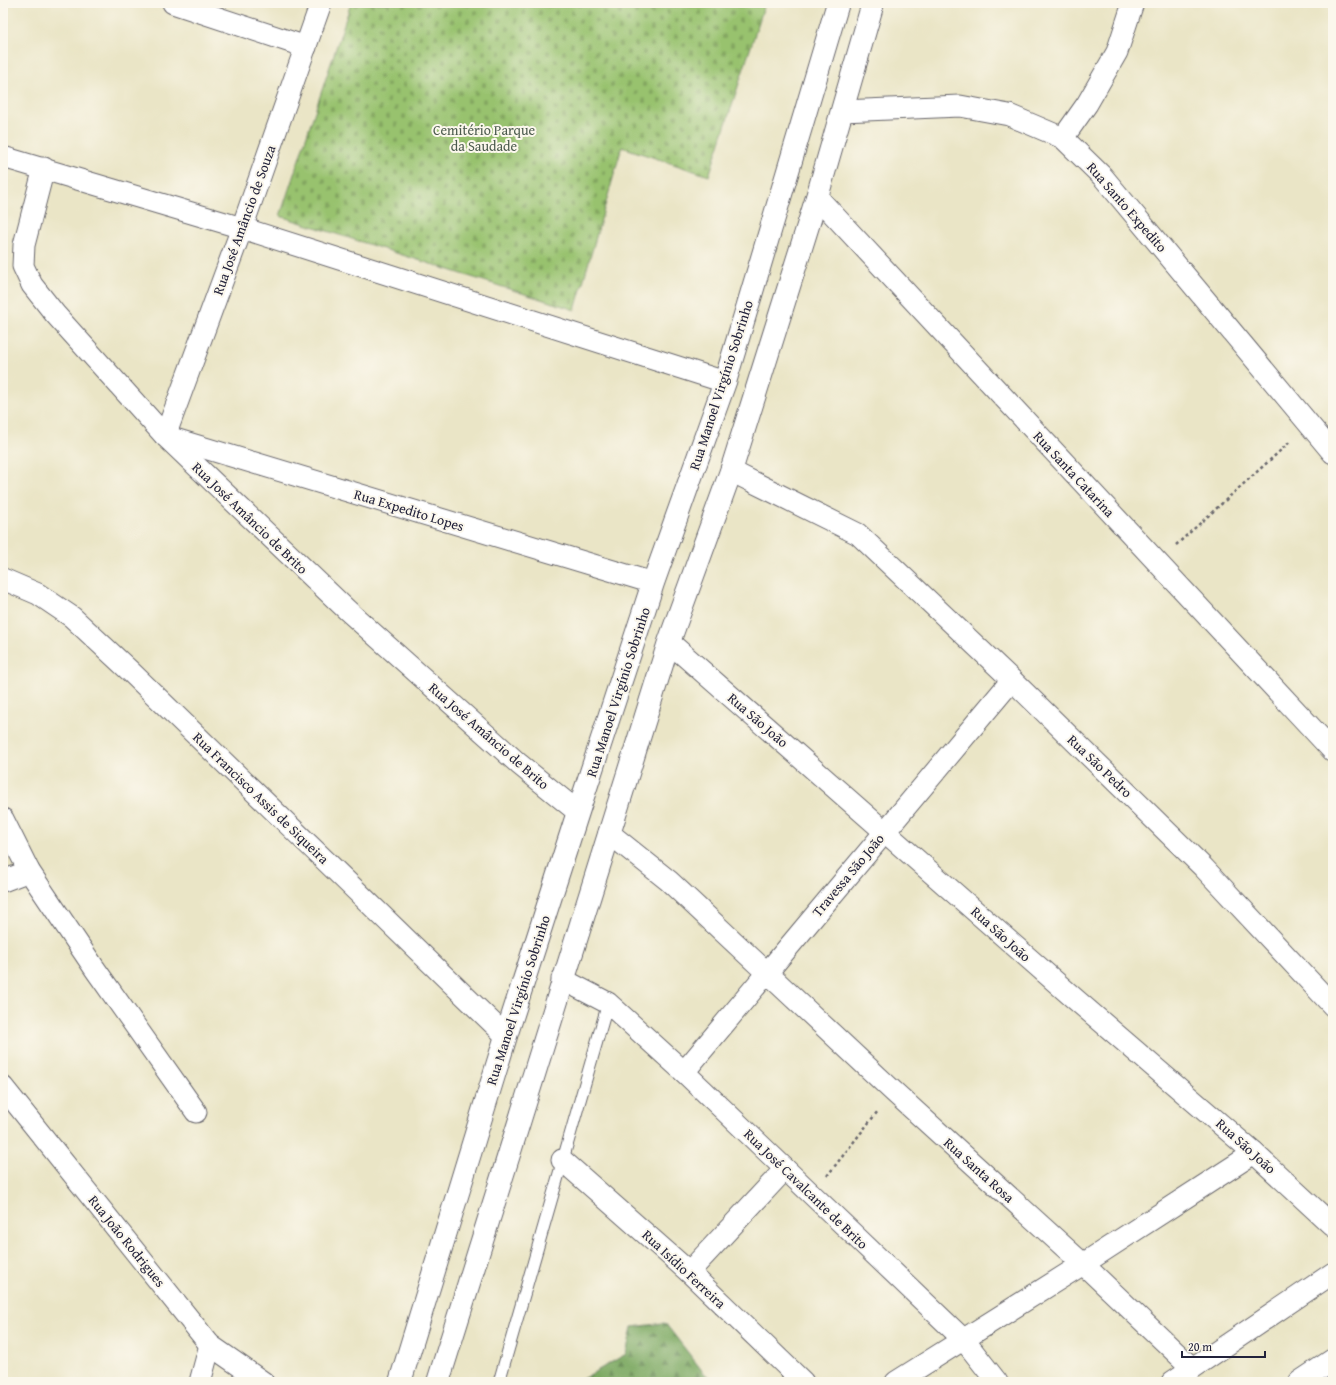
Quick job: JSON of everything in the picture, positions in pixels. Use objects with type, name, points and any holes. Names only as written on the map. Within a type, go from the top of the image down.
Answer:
[{"type":"main road","name":"Rua Manoel Virgínio Sobrinho","points":[[400,1382],[506,1036],[578,812],[654,583],[725,382],[838,3]]},
{"type":"main road","points":[[438,1382],[562,979],[669,642],[731,471],[817,197],[873,3]]},
{"type":"main road","points":[[1300,1382],[1333,1360]]},
{"type":"street","points":[[173,3],[306,46]]},
{"type":"street","name":"Rua José Amâncio de Souza","points":[[165,436],[242,228],[321,3]]},
{"type":"street","points":[[1063,138],[1087,104],[1117,52],[1133,3]]},
{"type":"street","name":"Rua Santo Expedito","points":[[842,111],[960,106],[1009,115],[1063,138],[1104,177],[1308,425],[1333,453]]},
{"type":"street","points":[[3,157],[242,228],[725,382]]},
{"type":"street","name":"Rua José Amâncio de Brito","points":[[44,168],[24,245],[23,266],[32,285],[55,314],[165,436],[347,610],[519,764],[578,812]]},
{"type":"street","name":"Rua Santa Catarina","points":[[817,197],[1333,751]]},
{"type":"street","name":"Rua Expedito Lopes","points":[[165,436],[654,583]]},
{"type":"street","name":"Rua São Pedro","points":[[731,471],[858,534],[1012,680],[1203,867],[1333,1006]]},
{"type":"street","name":"Rua Francisco Assis de Siqueira","points":[[3,579],[38,594],[72,617],[143,683],[506,1036]]},
{"type":"street","name":"Rua São João","points":[[669,642],[1254,1153],[1333,1226]]},
{"type":"street","name":"Travessa São João","points":[[684,1072],[766,972],[1012,680]]},
{"type":"street","points":[[3,818],[29,871],[95,969],[196,1112]]},
{"type":"street","name":"Rua Santa Rosa","points":[[609,833],[669,881],[893,1091],[1083,1264],[1192,1368]]},
{"type":"street","points":[[3,881],[29,871]]},
{"type":"street","name":"Rua José Cavalcante de Brito","points":[[562,979],[608,1003],[684,1072],[964,1340],[997,1382]]},
{"type":"street","name":"Rua João Rodrigues","points":[[3,1086],[210,1346],[263,1382]]},
{"type":"street","points":[[896,1382],[1083,1264],[1254,1153]]},
{"type":"street","name":"Rua Isídio Ferreira","points":[[562,1160],[689,1272],[803,1382]]},
{"type":"street","points":[[689,1272],[785,1169]]},
{"type":"street","points":[[1172,1382],[1333,1273]]},
{"type":"street","points":[[200,1382],[210,1346]]},
{"type":"lane","points":[[499,1382],[608,1003]]},
{"type":"path","points":[[1157,563],[1308,425]]},
{"type":"path","points":[[813,1195],[893,1091]]},
{"type":"green space","name":"Cemitério Parque da Saudade","points":[[351,3],[765,3],[709,176],[622,147],[575,310],[280,216]]},
{"type":"green space","points":[[665,1323],[704,1373],[715,1382],[577,1382],[626,1354],[632,1327]]}]
